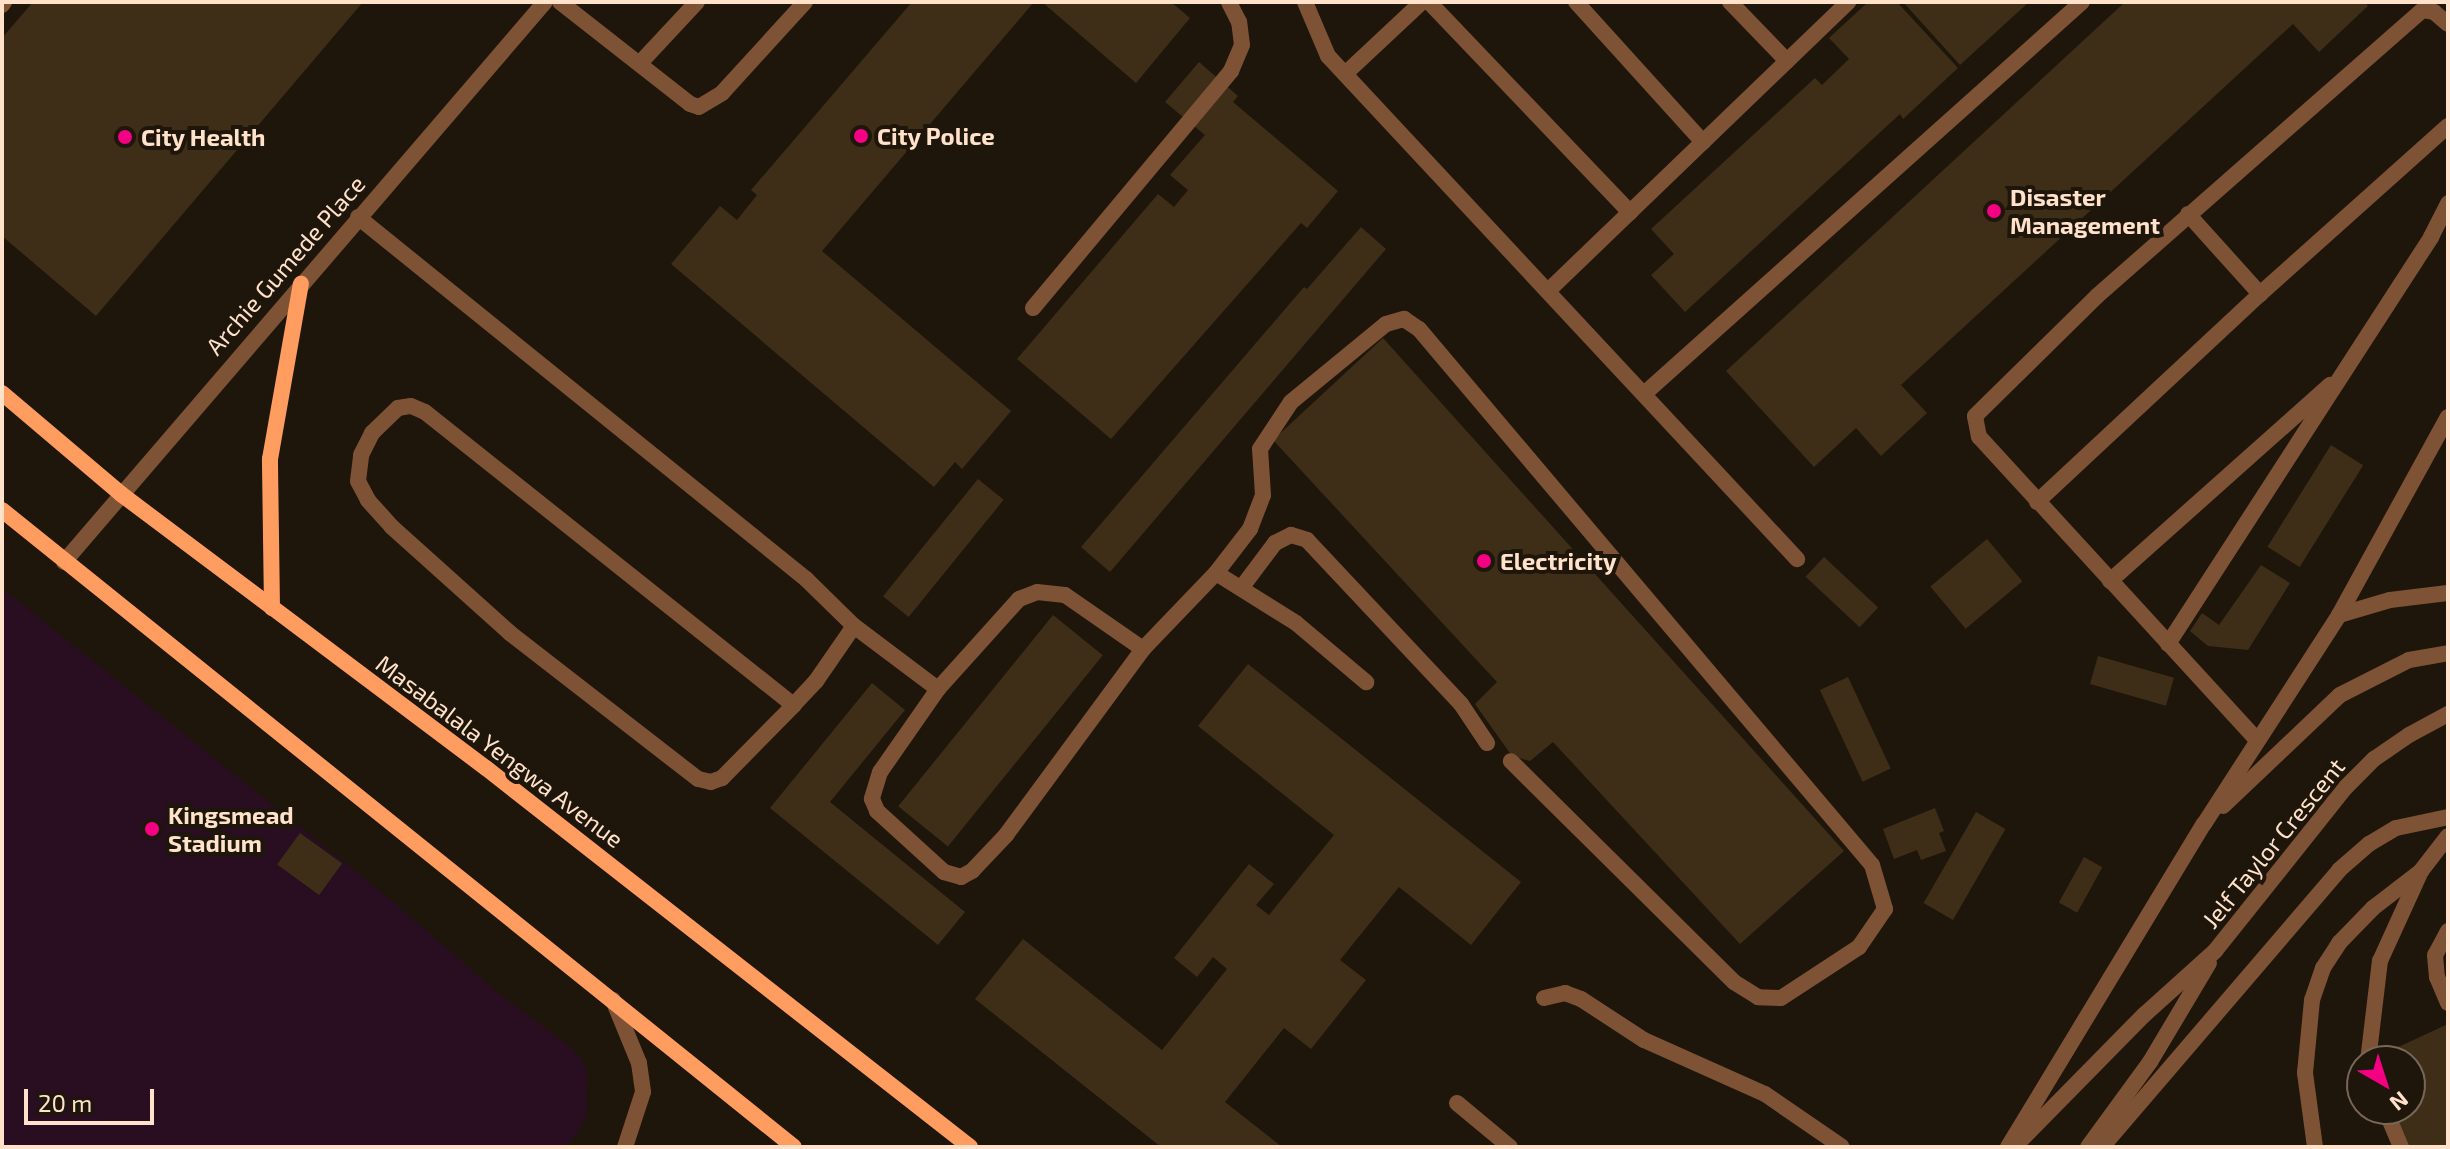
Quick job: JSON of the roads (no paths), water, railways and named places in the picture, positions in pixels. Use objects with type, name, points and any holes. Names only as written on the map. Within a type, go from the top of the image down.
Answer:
[{"type":"main road","points":[[272,608],[270,459],[301,284]]},
{"type":"main road","name":"Masabalala Yengwa Avenue","points":[[2,393],[121,494],[486,768],[970,1147]]},
{"type":"main road","points":[[2,510],[794,1147]]},
{"type":"street","name":"Archie Gumede Place","points":[[64,562],[545,2]]},
{"type":"street","points":[[560,2],[641,62],[690,104],[699,107],[712,102],[805,2]]},
{"type":"street","points":[[641,62],[697,2]]},
{"type":"street","points":[[1033,308],[1231,71],[1242,45],[1239,22],[1229,2]]},
{"type":"street","points":[[1305,2],[1328,56],[1797,559]]},
{"type":"street","points":[[1345,74],[1422,2]]},
{"type":"street","points":[[1429,2],[1630,212]]},
{"type":"street","points":[[1576,2],[1703,142]]},
{"type":"street","points":[[1730,2],[1787,61]]},
{"type":"street","points":[[1548,291],[1848,2]]},
{"type":"street","points":[[1644,394],[2082,2]]},
{"type":"street","points":[[2257,740],[1979,437],[1975,416],[2097,296],[2423,10],[2434,12],[2448,24]]},
{"type":"street","points":[[2037,502],[2260,294],[2448,128]]},
{"type":"street","points":[[2168,644],[2431,237],[2448,203]]},
{"type":"street","points":[[2188,214],[2260,294]]},
{"type":"street","points":[[358,217],[806,579],[854,626],[938,689]]},
{"type":"street","points":[[1143,649],[1065,595],[1037,592],[1019,599],[938,689],[880,772],[872,799],[877,811],[956,878],[972,871],[1006,835],[1143,649],[1216,573],[1250,529],[1263,495],[1260,449],[1291,402],[1386,324],[1404,319],[1419,329],[1872,865],[1885,909],[1859,947],[1781,998],[1758,997],[1734,982],[1511,761]]},
{"type":"street","points":[[2110,581],[2345,372]]},
{"type":"street","points":[[794,705],[425,412],[411,406],[398,408],[372,433],[361,455],[358,481],[368,500],[392,527],[510,633],[686,772],[711,782],[722,778],[794,705],[835,655],[854,626]]},
{"type":"street","points":[[2008,1147],[2204,824],[2339,615],[2448,417]]},
{"type":"street","points":[[1242,587],[1275,543],[1291,535],[1307,540],[1461,704],[1487,743]]},
{"type":"street","points":[[1216,573],[1296,623],[1366,682]]},
{"type":"street","points":[[2339,615],[2390,600],[2448,593]]},
{"type":"street","points":[[2204,824],[2340,695],[2409,660],[2448,653]]},
{"type":"street","name":"Jelf Taylor Crescent","points":[[2015,1147],[2144,1015],[2215,951],[2355,778],[2409,735],[2448,714]]},
{"type":"street","points":[[2102,1147],[2339,870],[2369,844],[2396,828],[2448,817]]},
{"type":"street","points":[[2370,1045],[2380,961],[2421,871],[2448,836]]},
{"type":"street","points":[[2315,1147],[2305,1073],[2312,1000],[2323,968],[2339,943],[2373,908],[2421,871]]},
{"type":"street","points":[[2448,931],[2435,955],[2435,966],[2448,1003]]},
{"type":"street","name":"Jelf Taylor Crescent","points":[[2088,1147],[2150,1062],[2215,951]]},
{"type":"street","points":[[1544,998],[1565,993],[1581,999],[1644,1040],[1765,1094],[1842,1147]]},
{"type":"street","points":[[613,1000],[639,1063],[643,1092],[625,1147]]},
{"type":"street","points":[[1457,1103],[1510,1147]]},
{"type":"street","points":[[2392,1125],[2401,1147]]},
{"type":"place","name":"City Police","points":[[861,136]]},
{"type":"place","name":"City Health","points":[[125,137]]},
{"type":"place","name":"Disaster Management","points":[[1994,211]]},
{"type":"place","name":"Electricity","points":[[1484,561]]},
{"type":"place","name":"Kingsmead Stadium","points":[[152,829]]}]
